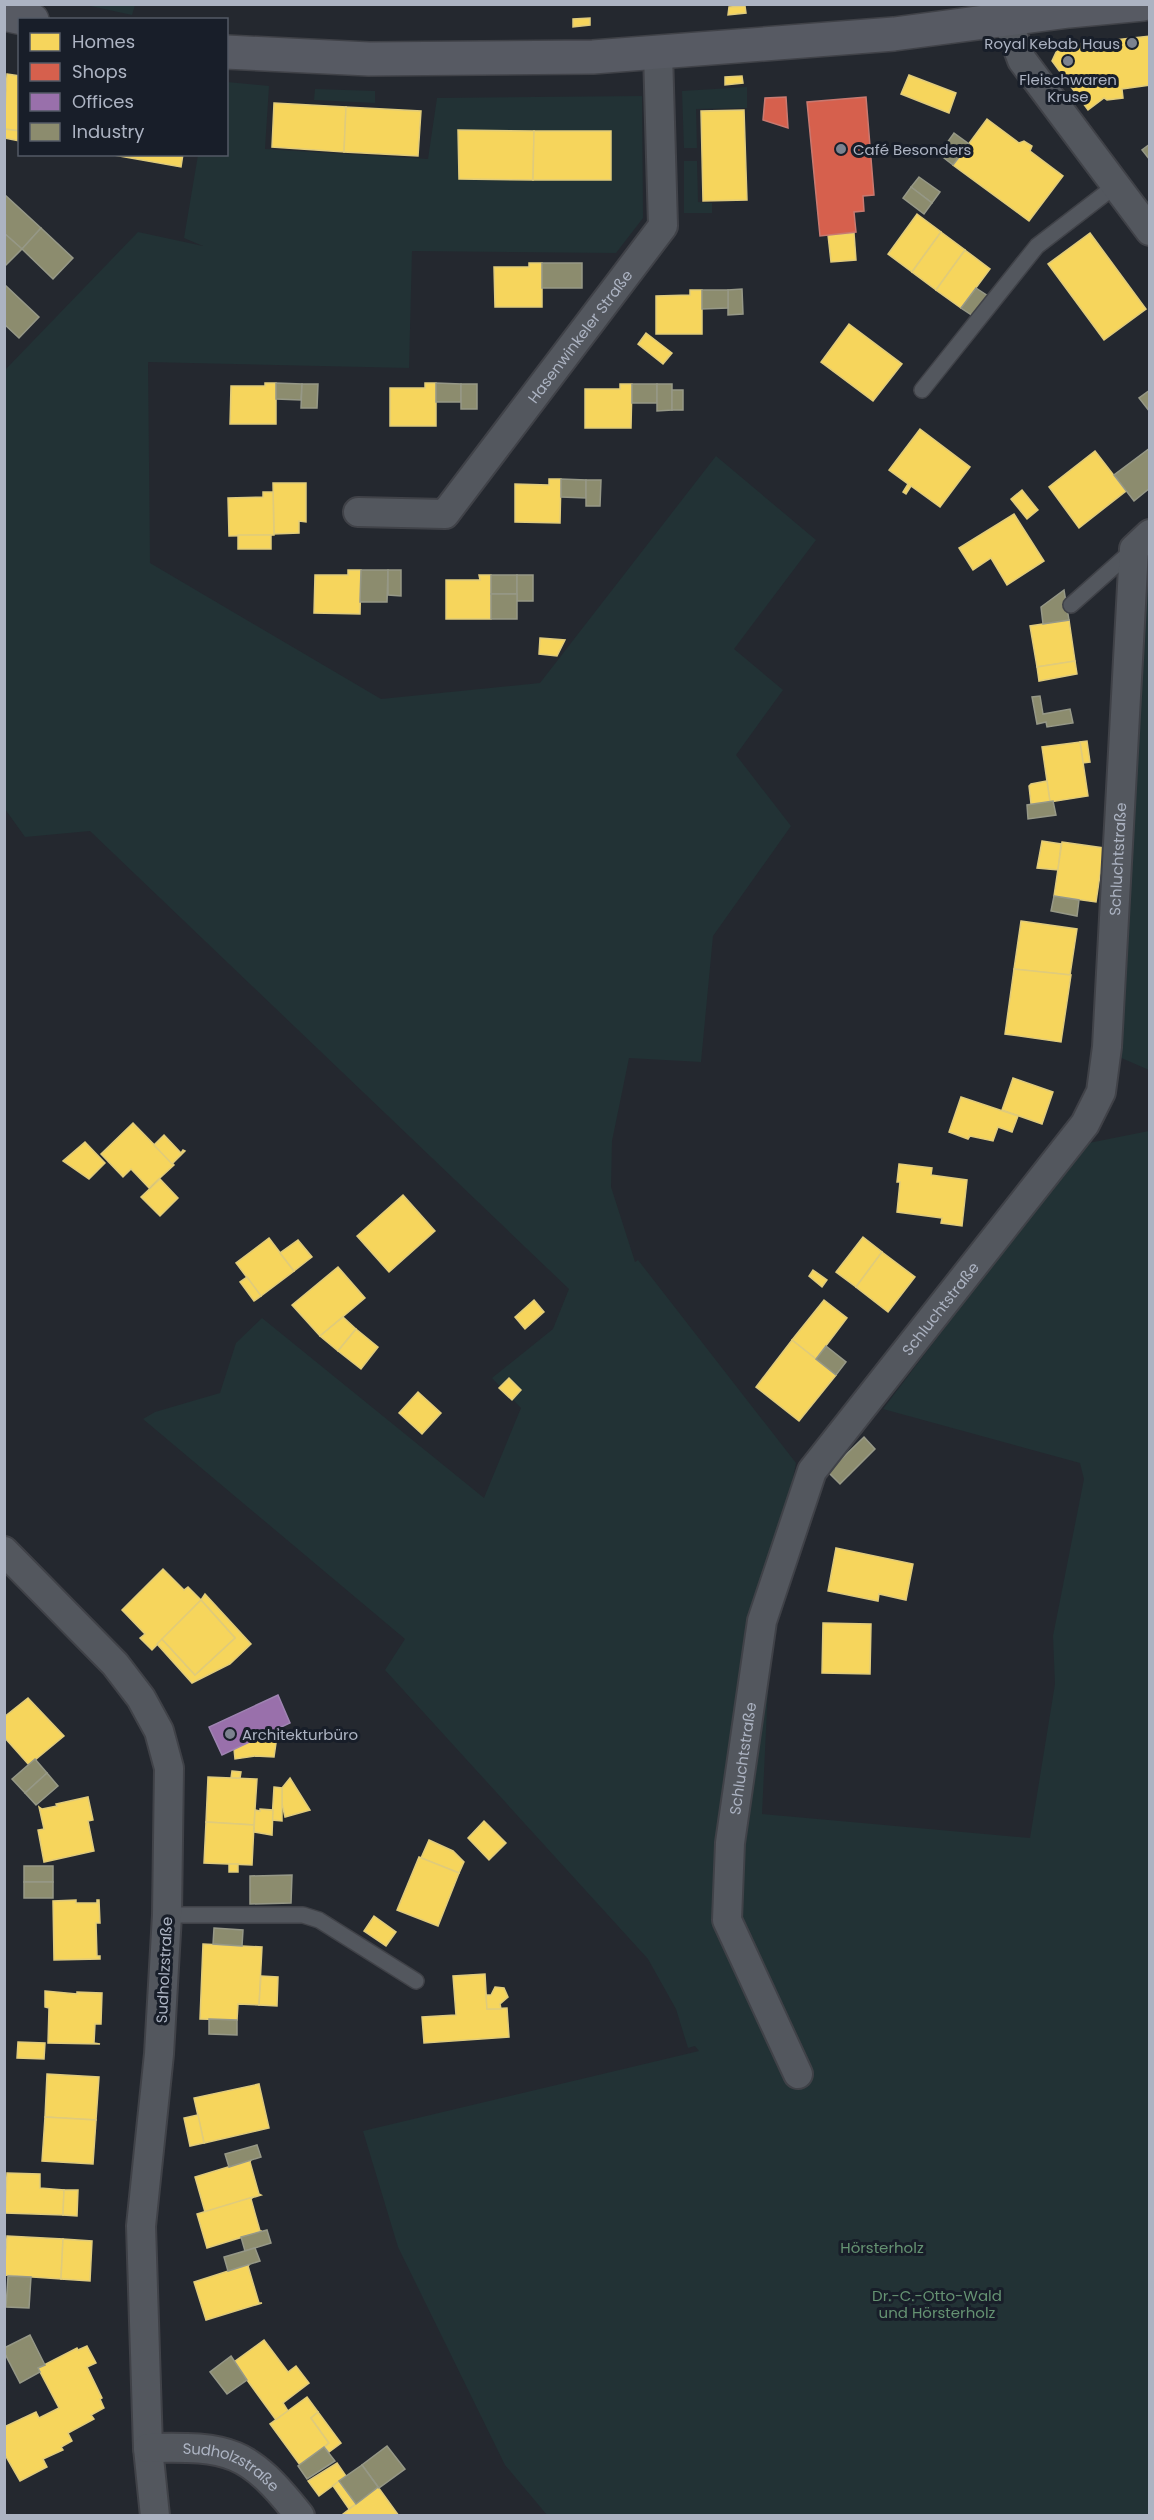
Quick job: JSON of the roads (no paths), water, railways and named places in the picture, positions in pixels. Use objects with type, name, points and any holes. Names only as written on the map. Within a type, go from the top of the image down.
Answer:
[{"type":"street","points":[[228,52],[369,59],[593,57],[894,34],[951,16],[1007,19],[1143,4]]},
{"type":"street","points":[[4,14],[23,18]]},
{"type":"street","points":[[1007,19],[1022,60],[1149,231]]},
{"type":"street","name":"Hasenwinkeler Straße","points":[[358,512],[445,514],[663,226],[658,53]]},
{"type":"street","name":"Schluchtstraße","points":[[798,2074],[727,1920],[730,1844],[762,1621],[812,1471],[1085,1124],[1101,1092],[1107,1047],[1142,542]]},
{"type":"street","name":"Sudholzstraße","points":[[4,1551],[116,1664],[141,1698],[159,1731],[169,1768],[167,1915],[159,2054],[141,2226],[148,2448],[155,2516]]},
{"type":"street","name":"Sudholzstraße","points":[[148,2448],[216,2449],[243,2459],[274,2483],[300,2516]]},
{"type":"lane","points":[[922,390],[1037,246],[1115,186]]},
{"type":"lane","points":[[1071,605],[1142,542]]},
{"type":"lane","points":[[167,1915],[303,1915],[319,1920],[416,1981]]},
{"type":"place","name":"Royal Kebab Haus","points":[[1132,43]]},
{"type":"place","name":"Fleischwaren Kruse","points":[[1068,61]]},
{"type":"place","name":"Café Besonders","points":[[841,149]]},
{"type":"place","name":"Architekturbüro","points":[[230,1734]]},
{"type":"park label","name":"Hörsterholz","points":[[882,2247]]},
{"type":"park label","name":"Dr.-C.-Otto-Wald und Hörsterholz","points":[[937,2304]]}]
